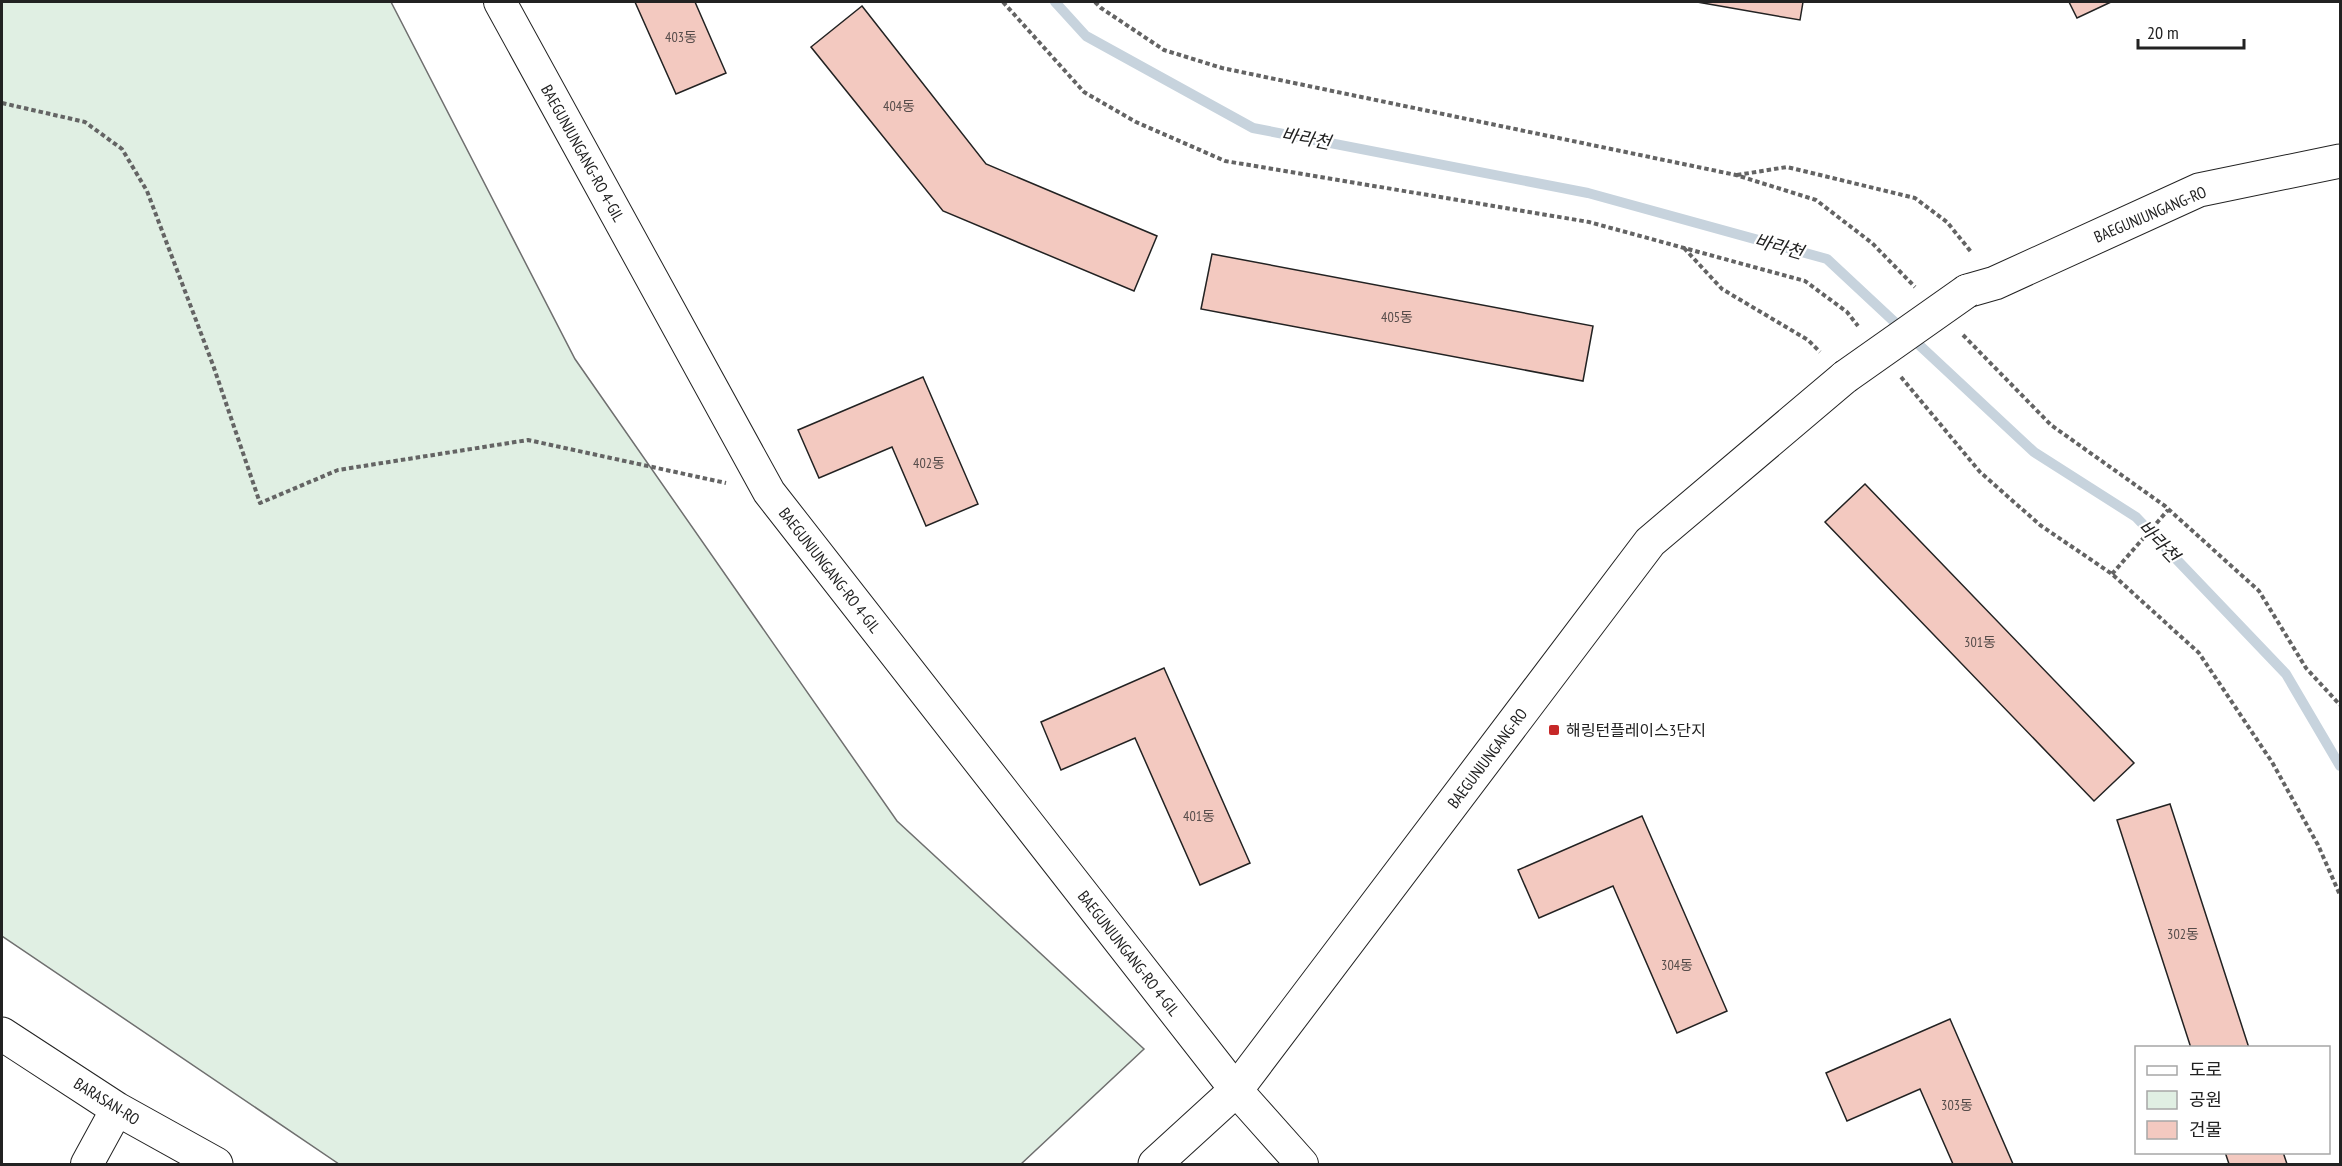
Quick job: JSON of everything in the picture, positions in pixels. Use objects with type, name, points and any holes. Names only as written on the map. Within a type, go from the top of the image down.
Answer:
[{"type":"street","name":"BAEGUNJUNGANG-RO 4-GIL","points":[[500,2],[769,492],[1236,1090],[1302,1164]]},
{"type":"street","name":"BAEGUNJUNGANG-RO","points":[[1155,1164],[1236,1090],[1650,542],[1845,377],[1981,287],[2199,190],[2340,161]]},
{"type":"street","name":"BARASAN-RO","points":[[2,1034],[117,1109],[216,1164]]},
{"type":"street","points":[[87,1164],[117,1109]]},
{"type":"path","points":[[1003,2],[1084,92],[1136,122],[1225,161],[1589,222],[1804,281],[1847,312],[1862,330]]},
{"type":"path","points":[[1095,2],[1164,50],[1221,68],[1736,175],[1816,200],[1872,243],[1921,293]]},
{"type":"path","points":[[2,103],[85,122],[122,149],[147,190],[213,365],[260,503],[338,470],[528,440],[769,492]]},
{"type":"path","points":[[1736,175],[1787,167],[1915,198],[1947,222],[1981,287]]},
{"type":"path","points":[[1683,248],[1722,289],[1808,340],[1845,377]]},
{"type":"path","points":[[1962,334],[2051,425],[2168,510],[2259,591],[2306,668],[2340,705]]},
{"type":"path","points":[[1899,375],[1980,472],[2040,525],[2112,574],[2199,653],[2272,762],[2318,845],[2340,895]]},
{"type":"path","points":[[2112,574],[2168,510]]},
{"type":"green space","points":[[2,2],[391,2],[575,359],[897,821],[1144,1049],[1021,1164],[339,1164],[2,936]]},
{"type":"building","points":[[635,2],[695,2],[726,73],[676,94]]},
{"type":"building","points":[[1697,2],[1803,2],[1800,20]]},
{"type":"building","points":[[2069,2],[2111,2],[2077,18]]},
{"type":"building","points":[[862,6],[986,164],[1157,236],[1134,291],[943,211],[811,47]]},
{"type":"building","points":[[1212,254],[1593,326],[1583,381],[1201,309]]},
{"type":"building","points":[[923,377],[978,504],[926,526],[892,447],[819,478],[798,430]]},
{"type":"building","points":[[1865,484],[2134,763],[2094,801],[1825,522]]},
{"type":"building","points":[[1164,668],[1250,863],[1200,885],[1135,738],[1061,770],[1041,722]]},
{"type":"building","points":[[2170,804],[2248,1046],[2190,1046],[2117,820]]},
{"type":"building","points":[[1642,816],[1727,1011],[1677,1033],[1613,886],[1539,918],[1518,870]]},
{"type":"building","points":[[1950,1019],[2013,1164],[1953,1164],[1920,1089],[1847,1121],[1826,1073]]},
{"type":"building","points":[[2226,1154],[2284,1154],[2287,1164],[2229,1164]]},
{"type":"waterway","name":"바라천","points":[[1055,2],[1086,36],[1253,128],[1588,193],[1827,259],[2034,452],[2136,517],[2286,674],[2340,766]]},
{"type":"place","name":"해링턴플레이스3단지","points":[[1554,730]]}]
